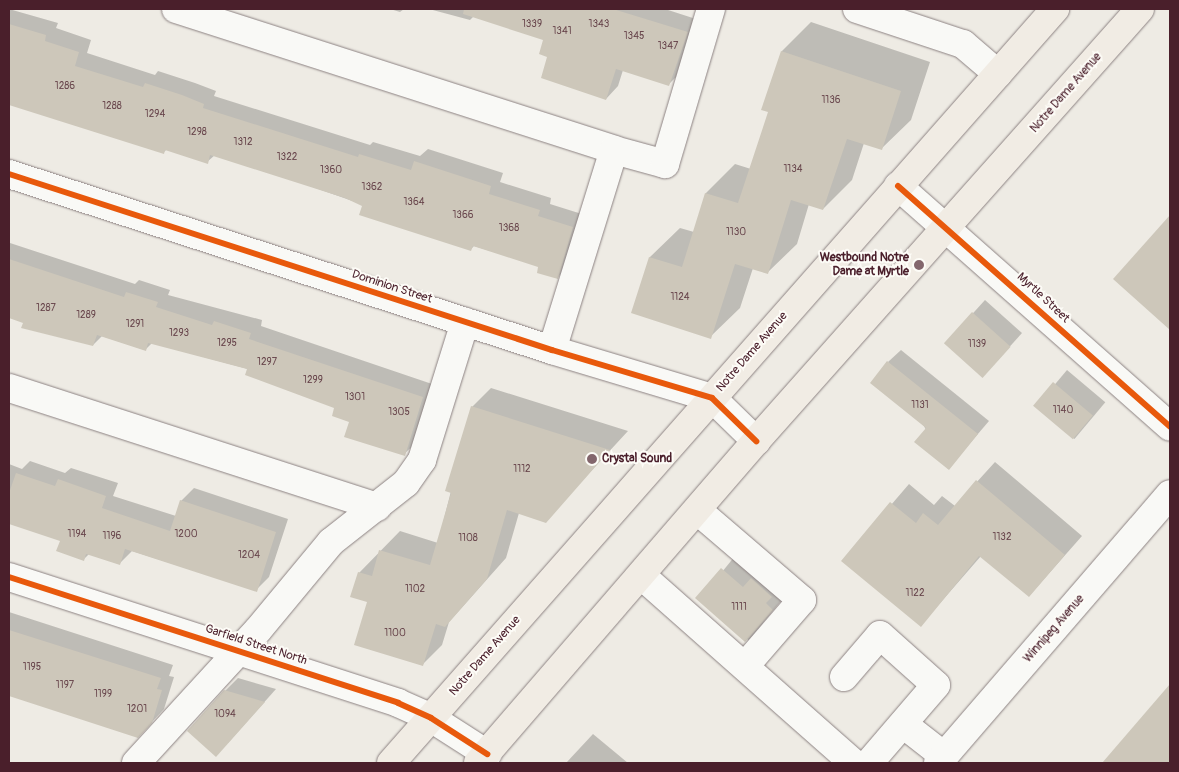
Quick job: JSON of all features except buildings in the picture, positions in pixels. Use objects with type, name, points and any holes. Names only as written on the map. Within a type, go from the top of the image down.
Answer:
[{"type":"main road","name":"Notre Dame Avenue","points":[[391,763],[1055,9]]},
{"type":"main road","name":"Notre Dame Avenue","points":[[483,758],[698,511],[756,441],[1140,9]]},
{"type":"street","points":[[176,9],[614,150],[665,164],[712,9]]},
{"type":"street","points":[[858,9],[963,44],[998,74]]},
{"type":"street","points":[[552,350],[614,150]]},
{"type":"street","name":"Dominion Street","points":[[9,174],[552,350],[712,398],[756,441]]},
{"type":"street","name":"Myrtle Street","points":[[898,186],[947,227],[1170,427]]},
{"type":"street","points":[[136,763],[239,651],[331,542],[406,483],[422,460],[465,322]]},
{"type":"street","points":[[9,388],[377,507]]},
{"type":"street","name":"Winnipeg Avenue","points":[[941,760],[1170,494]]},
{"type":"street","points":[[698,511],[802,600],[744,666]]},
{"type":"street","name":"Garfield Street North","points":[[9,576],[398,703],[431,718],[483,758]]},
{"type":"street","points":[[642,576],[853,763]]},
{"type":"street","points":[[844,677],[880,635],[936,685],[869,763]]},
{"type":"street","points":[[903,724],[941,760]]},
{"type":"cycle path","points":[[9,174],[552,350],[712,398],[756,441]]},
{"type":"cycle path","points":[[898,186],[1170,427]]},
{"type":"cycle path","points":[[9,577],[398,703],[431,718],[487,754]]},
{"type":"place","name":"Westbound Notre Dame at Myrtle","points":[[919,265]]},
{"type":"place","name":"Crystal Sound","points":[[592,459]]}]
